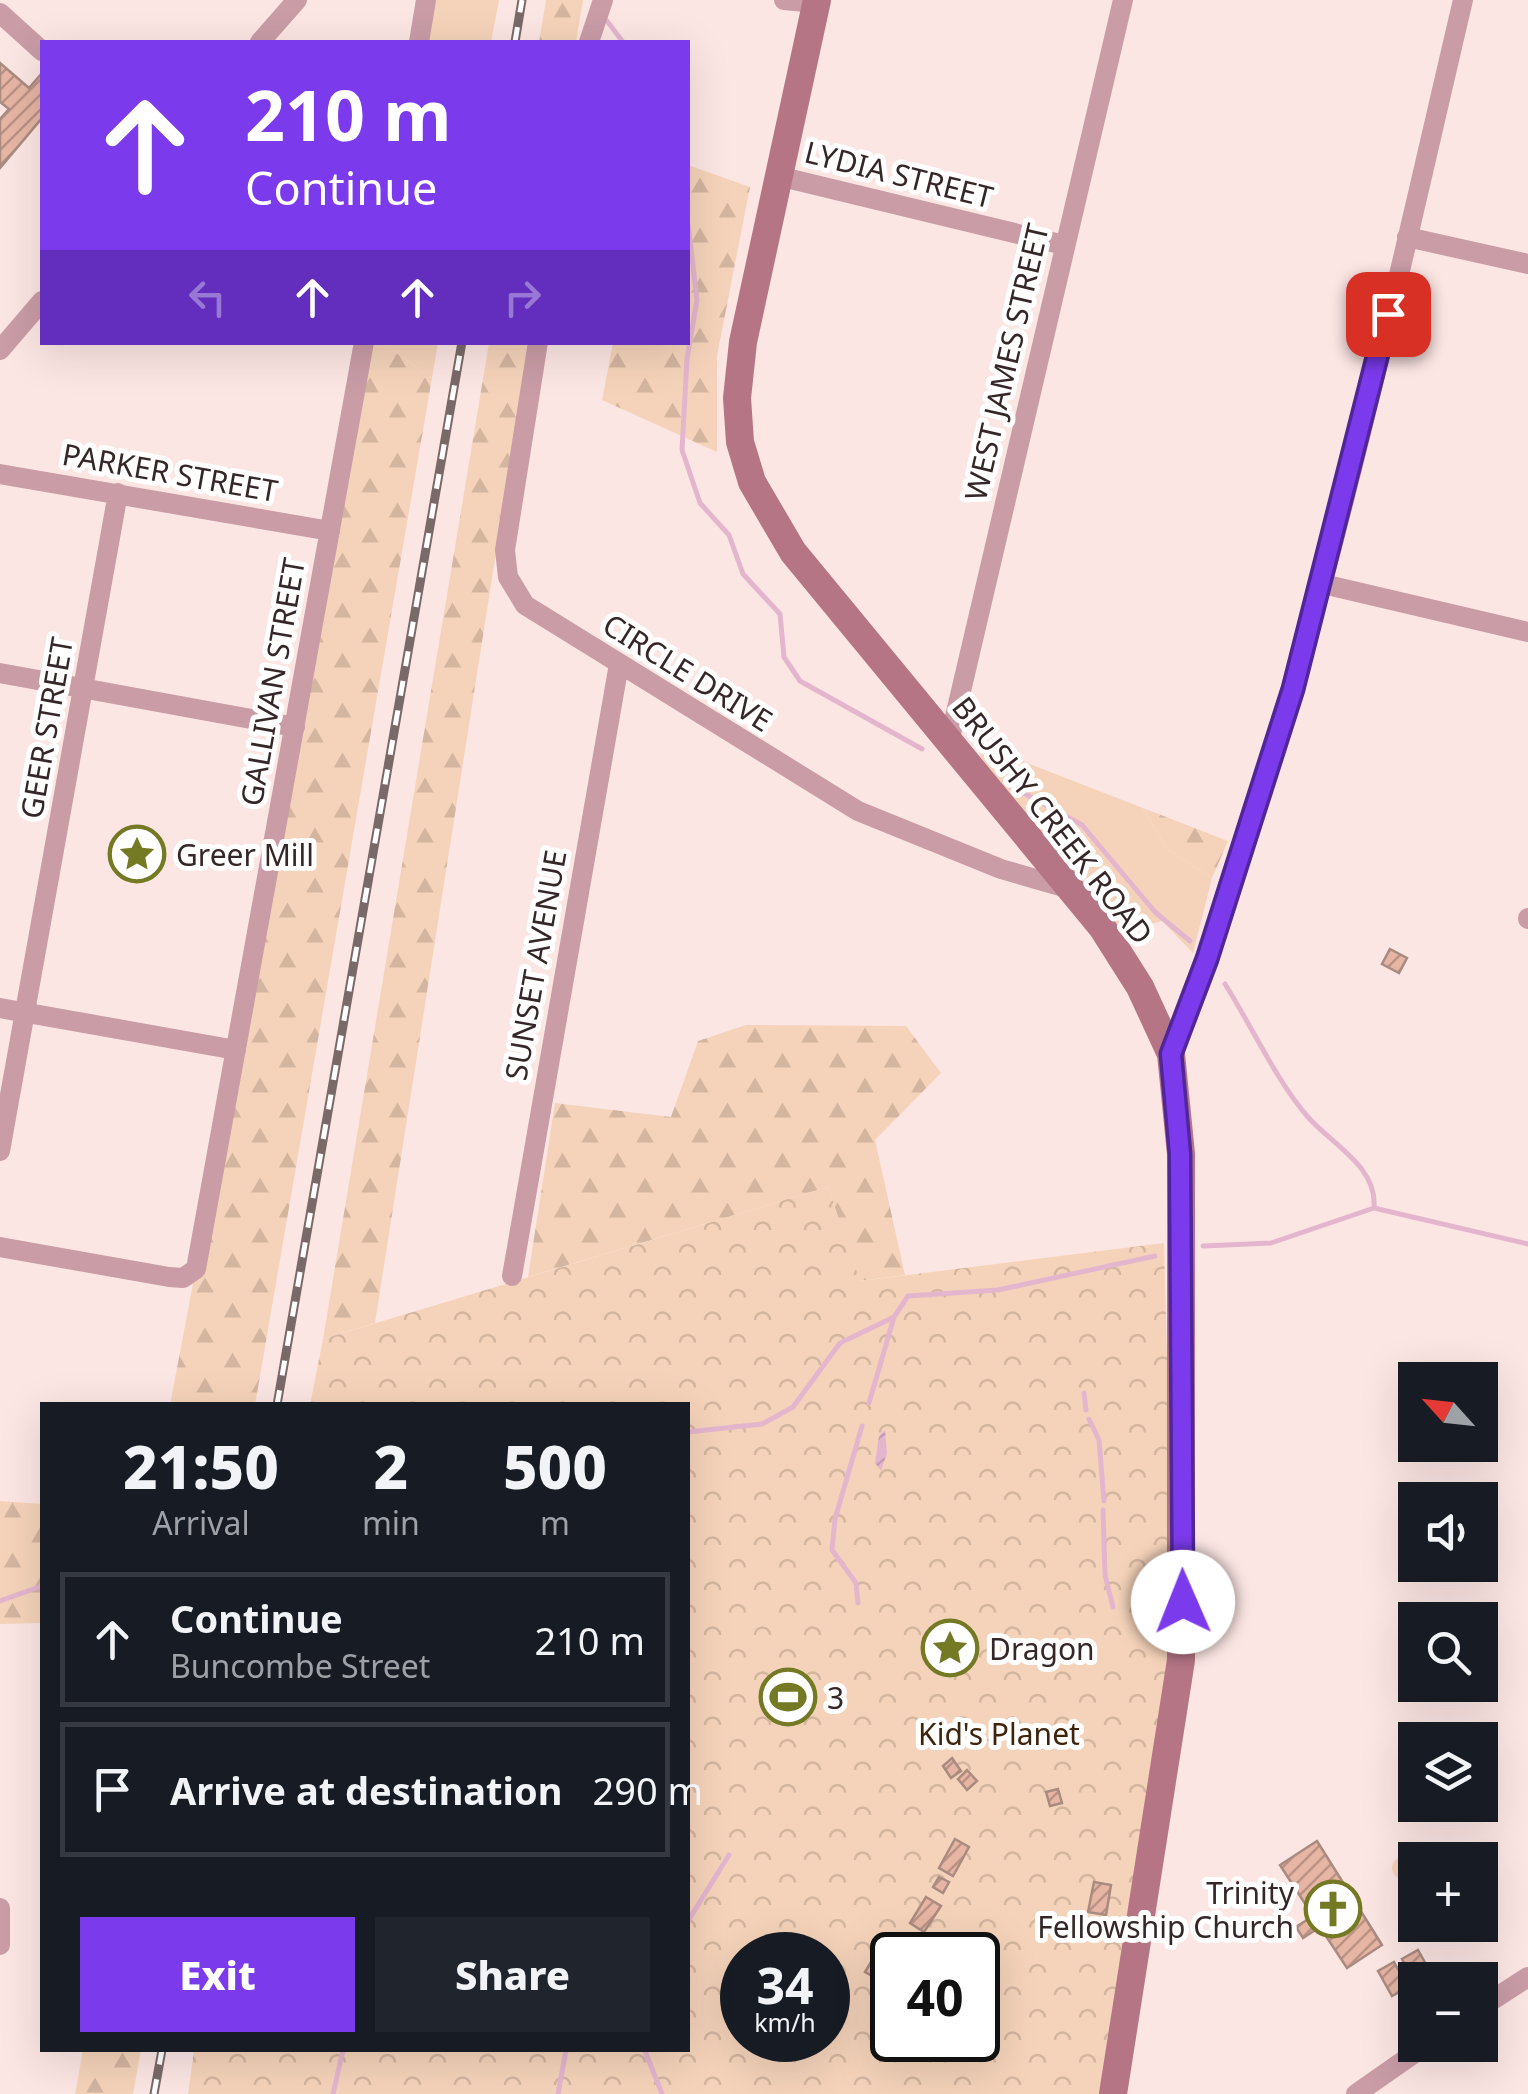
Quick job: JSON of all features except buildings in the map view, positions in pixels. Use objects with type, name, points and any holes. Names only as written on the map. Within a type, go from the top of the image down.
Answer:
[{"type":"street","points":[[262,40],[296,0]]},
{"type":"street","points":[[418,40],[426,0]]},
{"type":"street","points":[[590,40],[602,0]]},
{"type":"street","points":[[784,0],[816,2]]},
{"type":"street","name":"WEST JAMES STREET","points":[[950,738],[1123,0]]},
{"type":"street","points":[[1171,1054],[1222,914],[1323,584],[1463,0]]},
{"type":"street","name":"BRUSHY CREEK ROAD","points":[[816,2],[743,342],[738,420],[746,463],[769,516],[793,552],[950,738],[1072,890],[1128,967],[1171,1054],[1180,1154],[1183,1620],[1170,1738],[1112,2094]]},
{"type":"street","points":[[0,12],[40,49]]},
{"type":"street","name":"LYDIA STREET","points":[[778,176],[1064,244]]},
{"type":"street","points":[[1407,238],[1528,264]]},
{"type":"street","points":[[0,350],[40,303]]},
{"type":"street","name":"GALLIVAN STREET","points":[[0,1248],[169,1278],[183,1278],[196,1269],[363,345]]},
{"type":"street","name":"CIRCLE DRIVE","points":[[538,345],[505,550],[508,577],[520,599],[538,615],[858,810],[1002,869],[1072,890]]},
{"type":"street","name":"PARKER STREET","points":[[0,474],[330,532]]},
{"type":"street","name":"GEER STREET","points":[[0,1151],[118,493]]},
{"type":"street","points":[[1323,584],[1528,632]]},
{"type":"street","name":"SUNSET AVENUE","points":[[512,1276],[620,664]]},
{"type":"street","points":[[0,673],[294,727]]},
{"type":"street","points":[[0,1008],[236,1050]]},
{"type":"street","points":[[0,1908],[1,1939]]},
{"type":"street","points":[[1498,1996],[1528,1977]]},
{"type":"street","points":[[1356,2094],[1402,2062]]},
{"type":"green space","points":[[435,0],[499,0],[491,40],[427,40]]},
{"type":"green space","points":[[546,0],[583,0],[576,40],[539,40]]},
{"type":"green space","points":[[690,166],[750,187],[717,356],[717,452],[602,400],[613,345],[690,345]]},
{"type":"green space","points":[[371,345],[385,345],[432,378],[256,1402],[171,1402]]},
{"type":"green space","points":[[385,345],[438,345],[432,378]]},
{"type":"green space","points":[[489,345],[529,345],[375,1323],[323,1339]]},
{"type":"green space","points":[[971,729],[999,752],[1143,808],[1167,849],[1212,878],[1193,953],[1162,921],[1137,928],[1129,940],[985,767]]},
{"type":"green space","points":[[1143,808],[1228,841],[1212,878],[1167,849]]},
{"type":"green space","points":[[746,1025],[906,1026],[941,1073],[875,1140],[905,1275],[859,1281],[828,1187],[528,1277],[555,1103],[671,1117],[698,1041]]},
{"type":"green space","name":"Kid's Planet","points":[[828,1187],[860,1281],[1164,1243],[1174,1628],[1100,2094],[188,2094],[194,2052],[690,2052],[690,1402],[311,1402],[323,1339]]},
{"type":"green space","points":[[0,1501],[40,1504],[40,1623],[0,1624]]},
{"type":"green space","points":[[1398,1858],[1398,1878],[1392,1868]]},
{"type":"green space","points":[[83,2052],[141,2052],[133,2094],[75,2094]]},
{"type":"water","points":[[885,1430],[887,1453],[881,1471],[875,1463],[879,1436]]},
{"type":"waterway","points":[[607,21],[621,40]]},
{"type":"waterway","points":[[690,241],[697,300],[690,341]]},
{"type":"waterway","points":[[689,345],[682,450],[700,503],[729,535],[743,574],[780,614],[784,657],[800,681],[922,749]]},
{"type":"waterway","points":[[1009,785],[1082,825],[1155,912],[1190,941]]},
{"type":"waterway","points":[[1225,984],[1296,1102],[1360,1167],[1373,1192],[1374,1206]]},
{"type":"waterway","points":[[1203,1246],[1271,1243],[1374,1208],[1528,1244]]},
{"type":"waterway","points":[[690,1432],[762,1424],[793,1407],[840,1343],[894,1317],[908,1296],[998,1290],[1155,1256]]},
{"type":"waterway","points":[[869,1403],[894,1317]]},
{"type":"waterway","points":[[1084,1393],[1086,1410]]},
{"type":"waterway","points":[[1089,1419],[1099,1440],[1104,1501]]},
{"type":"waterway","points":[[858,1603],[856,1583],[832,1550],[835,1519],[862,1426]]},
{"type":"waterway","points":[[1103,1510],[1105,1575],[1113,1607]]},
{"type":"waterway","points":[[0,1601],[40,1587]]},
{"type":"waterway","points":[[690,1918],[729,1855]]},
{"type":"waterway","points":[[333,2094],[343,2052]]},
{"type":"waterway","points":[[558,2094],[566,2052]]},
{"type":"waterway","points":[[645,2052],[662,2094]]},
{"type":"railway","points":[[515,40],[522,0]]},
{"type":"railway","points":[[278,1402],[461,345]]},
{"type":"railway","points":[[154,2094],[162,2052]]},
{"type":"place","name":"Greer Mill","points":[[137,854]]},
{"type":"place","name":"Dragon","points":[[950,1648]]},
{"type":"place","name":"3","points":[[788,1697]]},
{"type":"place","name":"Trinity Fellowship Church","points":[[1333,1909]]},
{"type":"route","points":[[1183,1602],[1180,1154],[1171,1054],[1197,989],[1293,689],[1323,584],[1388,314]]}]
